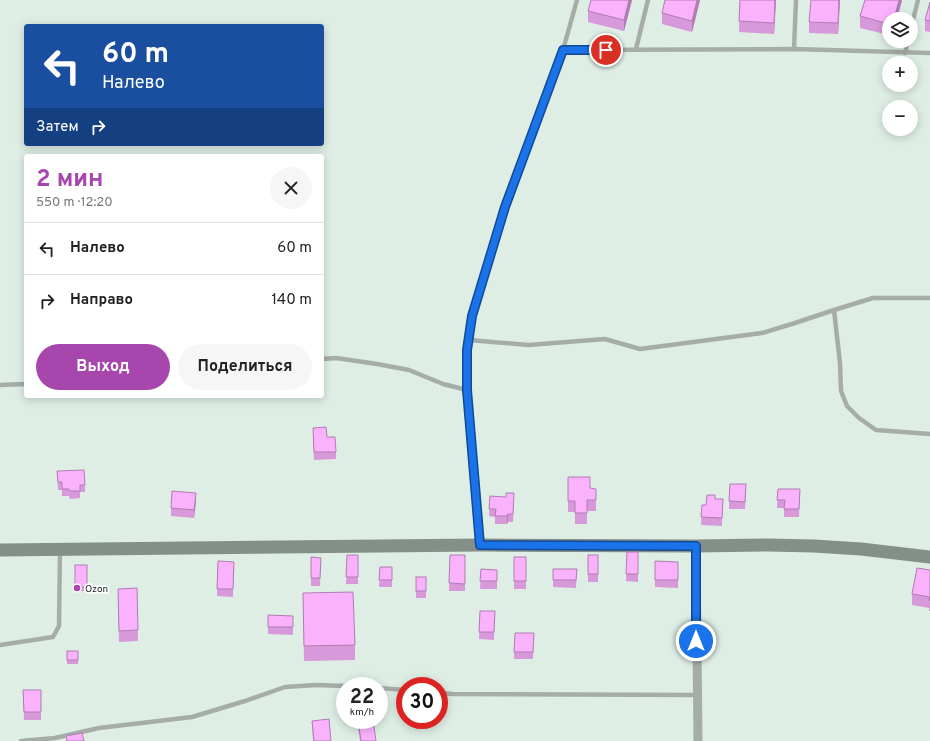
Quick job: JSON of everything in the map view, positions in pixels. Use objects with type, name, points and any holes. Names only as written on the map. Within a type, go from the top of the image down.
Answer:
[{"type":"main road","points":[[0,550],[480,545],[814,546],[861,549],[930,557]]},
{"type":"street","points":[[480,545],[467,390],[467,350],[472,316],[505,207],[563,50]]},
{"type":"street","points":[[696,546],[698,741]]},
{"type":"lane","points":[[577,0],[563,50],[794,49],[930,53]]},
{"type":"lane","points":[[636,49],[648,0]]},
{"type":"lane","points":[[794,49],[796,0]]},
{"type":"lane","points":[[915,12],[918,0]]},
{"type":"lane","points":[[905,53],[906,48]]},
{"type":"lane","points":[[469,340],[528,345],[605,339],[640,349],[762,333],[873,298],[930,298]]},
{"type":"lane","points":[[834,310],[840,363],[841,391],[847,406],[859,418],[876,430],[930,434]]},
{"type":"lane","points":[[324,359],[336,358],[409,370],[443,384],[467,390]]},
{"type":"lane","points":[[0,385],[24,384]]},
{"type":"lane","points":[[0,645],[53,637],[59,626],[60,549]]},
{"type":"lane","points":[[21,741],[55,738],[99,728],[192,717],[285,687],[316,685],[336,686]]},
{"type":"lane","points":[[448,694],[697,695]]},
{"type":"building","points":[[591,0],[629,0],[624,20],[588,11]]},
{"type":"building","points":[[665,0],[697,0],[692,21],[662,13]]},
{"type":"building","points":[[740,0],[775,0],[774,23],[739,21]]},
{"type":"building","points":[[811,0],[839,0],[838,23],[809,22]]},
{"type":"building","points":[[865,0],[899,0],[896,12],[882,12],[882,22],[860,16]]},
{"type":"building","points":[[930,2],[930,21],[925,20]]},
{"type":"building","points":[[326,427],[327,437],[335,437],[336,452],[314,452],[313,428]]},
{"type":"building","points":[[84,470],[85,485],[80,485],[80,491],[62,489],[62,482],[58,482],[57,471]]},
{"type":"building","points":[[568,477],[590,477],[590,488],[596,489],[596,500],[587,500],[587,513],[575,513],[575,501],[568,501]]},
{"type":"building","points":[[730,484],[746,484],[745,502],[729,501]]},
{"type":"building","points":[[778,489],[800,489],[799,509],[784,509],[785,500],[777,500]]},
{"type":"building","points":[[172,491],[196,493],[194,510],[171,508]]},
{"type":"building","points":[[506,493],[514,493],[513,514],[508,514],[507,516],[495,516],[496,509],[489,509],[490,496],[506,497]]},
{"type":"building","points":[[707,495],[715,495],[715,499],[723,499],[722,518],[701,517],[702,505],[706,505]]},
{"type":"building","points":[[627,552],[638,552],[638,574],[626,574]]},
{"type":"building","points":[[347,555],[358,555],[358,577],[346,577]]},
{"type":"building","points":[[450,555],[465,555],[465,584],[449,583]]},
{"type":"building","points":[[588,555],[598,555],[598,574],[588,574]]},
{"type":"building","points":[[311,557],[321,558],[320,578],[311,578]]},
{"type":"building","points":[[514,557],[526,557],[526,581],[514,581]]},
{"type":"building","points":[[218,561],[234,562],[233,589],[217,589]]},
{"type":"building","points":[[655,561],[678,562],[678,580],[655,580]]},
{"type":"building","points":[[75,565],[87,565],[87,587],[75,587]]},
{"type":"building","points":[[380,567],[392,567],[392,580],[379,580]]},
{"type":"building","points":[[917,568],[930,570],[930,597],[912,594]]},
{"type":"building","points":[[481,569],[497,570],[497,581],[480,581]]},
{"type":"building","points":[[553,569],[577,569],[576,580],[553,580]]},
{"type":"building","points":[[416,577],[426,577],[426,591],[416,591]]},
{"type":"building","points":[[137,588],[138,630],[119,631],[118,589]]},
{"type":"building","points":[[353,592],[355,645],[304,646],[303,593]]},
{"type":"building","points":[[480,611],[495,611],[494,632],[479,632]]},
{"type":"building","points":[[268,615],[293,616],[293,627],[268,627]]},
{"type":"building","points":[[515,633],[534,633],[533,652],[514,652]]},
{"type":"building","points":[[67,651],[78,651],[78,660],[67,660]]},
{"type":"building","points":[[23,690],[41,690],[41,712],[24,712]]},
{"type":"building","points":[[329,719],[331,741],[314,741],[312,721]]},
{"type":"building","points":[[359,729],[374,729],[376,741],[361,741]]},
{"type":"building","points":[[82,733],[84,741],[67,741],[66,736]]},
{"type":"place","name":"Ozon","points":[[77,588]]},
{"type":"route","points":[[606,50],[563,50],[505,207],[472,316],[467,350],[467,390],[480,545],[696,546],[696,641]]}]
